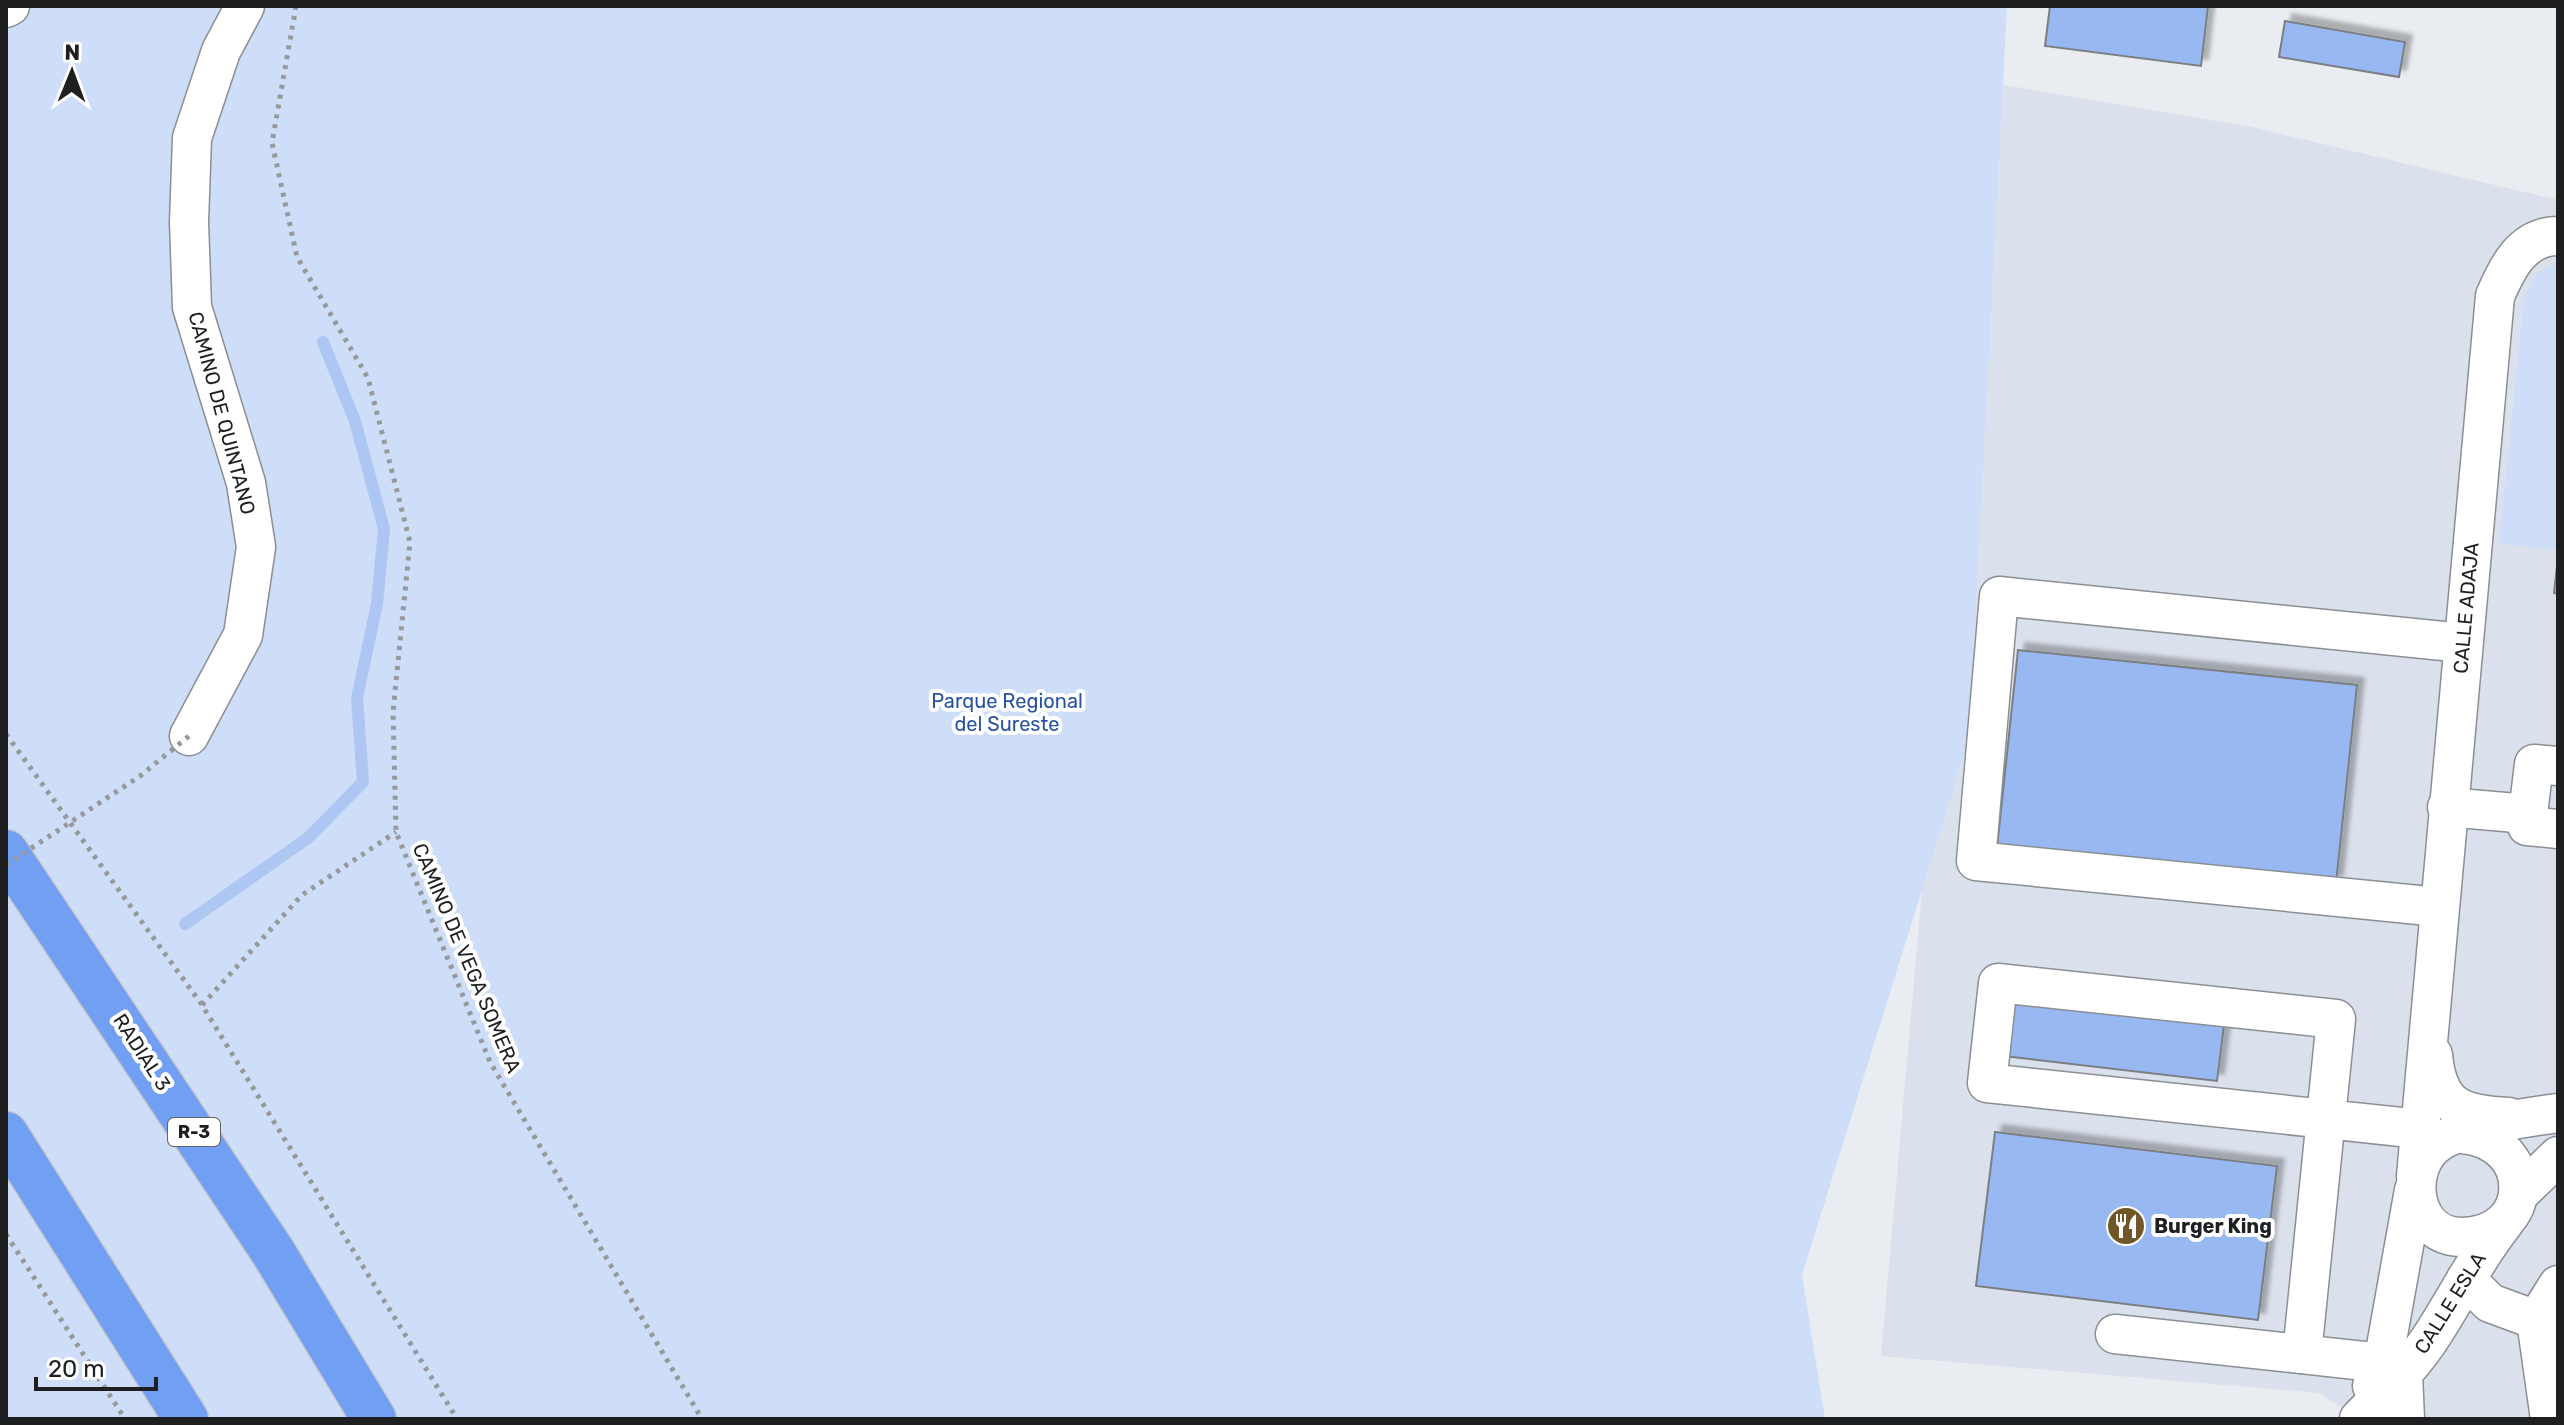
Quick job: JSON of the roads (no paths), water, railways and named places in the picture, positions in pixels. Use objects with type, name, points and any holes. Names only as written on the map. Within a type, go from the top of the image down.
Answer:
[{"type":"highway","name":"RADIAL 3","points":[[6,852],[273,1252],[374,1419]]},
{"type":"highway","points":[[6,1134],[186,1419]]},
{"type":"street","name":"CAMINO DE QUINTANO","points":[[189,736],[243,635],[256,547],[246,483],[192,307],[189,222],[192,138],[221,51],[245,6]]},
{"type":"street","name":"CALLE ADAJA","points":[[2415,1183],[2495,296],[2509,263],[2530,243],[2555,236]]},
{"type":"street","points":[[2439,907],[1976,861],[1999,596],[2463,643]]},
{"type":"street","points":[[2447,807],[2543,822],[2534,764],[2558,766]]},
{"type":"street","points":[[2302,1354],[2325,1119],[2336,1019],[1998,983],[1987,1083],[2325,1119],[2420,1129]]},
{"type":"street","name":"CALLE ADAJA","points":[[2429,1008],[2435,1072],[2441,1093],[2455,1106],[2473,1114],[2541,1115]]},
{"type":"street","points":[[2463,1134],[2480,1136],[2497,1143],[2514,1164],[2512,1207],[2480,1237],[2454,1237],[2432,1225],[2419,1208],[2415,1183],[2422,1159],[2436,1144],[2463,1134],[2541,1115]]},
{"type":"street","name":"CALLE ESLA","points":[[2356,1419],[2393,1369],[2432,1336],[2481,1251],[2512,1207],[2558,1156]]},
{"type":"street","name":"CALLE ESLA","points":[[2393,1369],[2415,1183]]},
{"type":"street","points":[[2466,1279],[2490,1303],[2536,1320]]},
{"type":"street","points":[[2550,1419],[2536,1320],[2558,1285]]},
{"type":"street","points":[[2115,1334],[2302,1354],[2393,1369],[2405,1419]]},
{"type":"waterway","points":[[185,924],[308,838],[363,782],[357,698],[377,604],[384,529],[355,421],[323,342]]},
{"type":"place","name":"Burger King","points":[[2126,1226]]},
{"type":"park label","name":"Parque Regional del Sureste","points":[[1007,712]]}]
